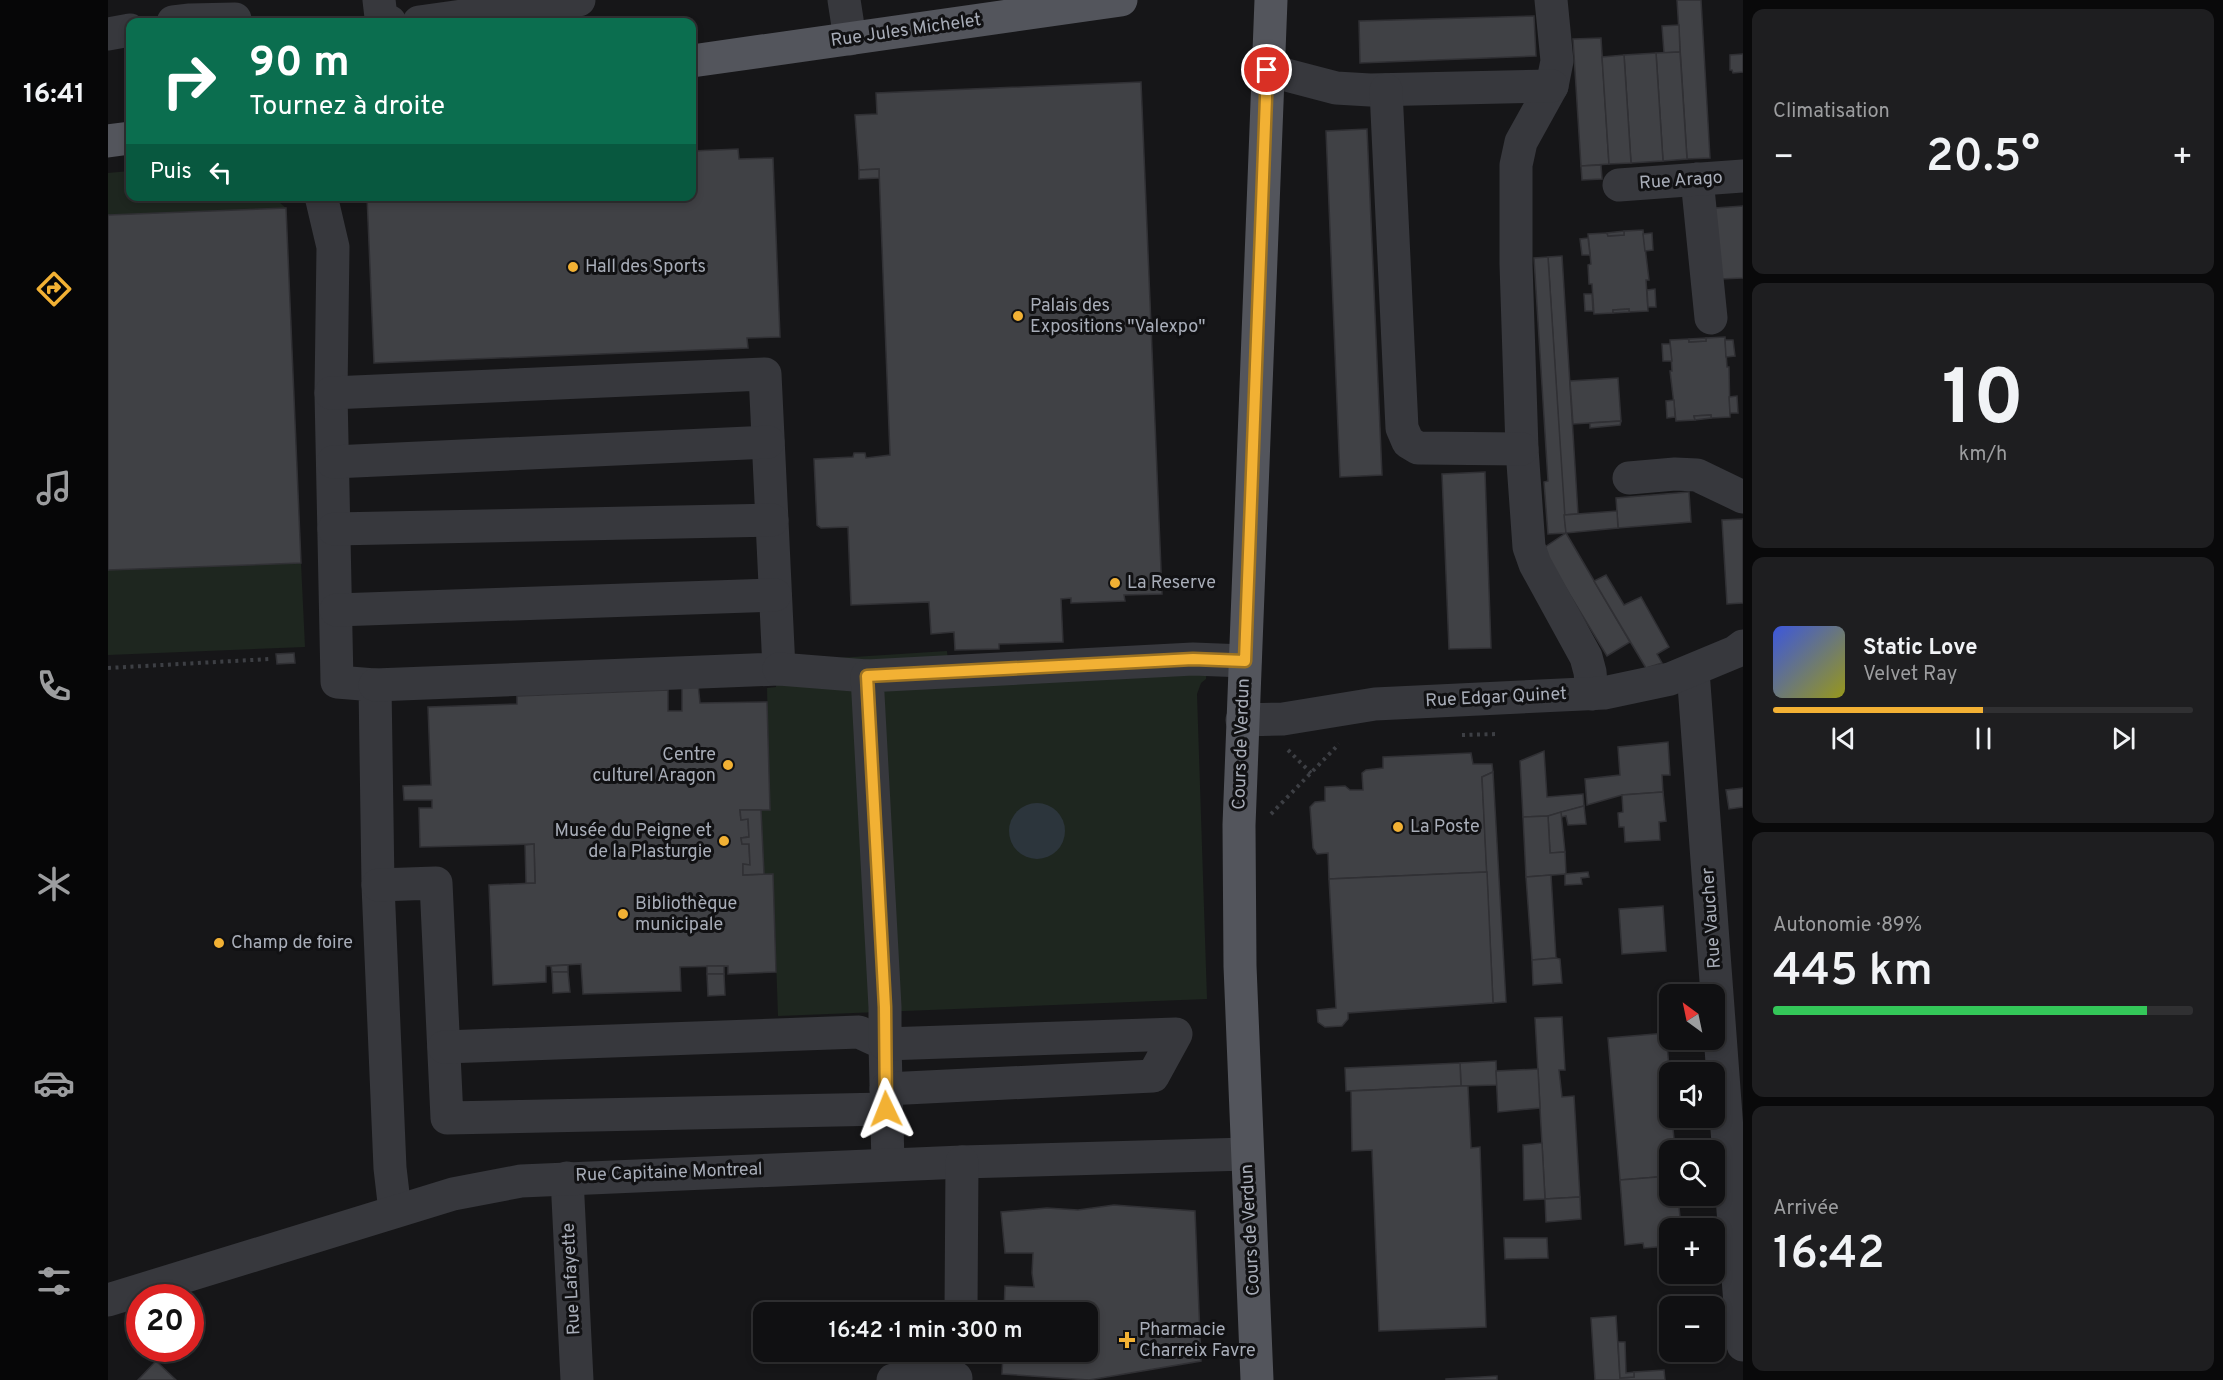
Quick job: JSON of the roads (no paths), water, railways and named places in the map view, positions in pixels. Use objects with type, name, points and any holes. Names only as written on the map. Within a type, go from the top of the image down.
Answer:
[{"type":"main road","name":"Rue Jules Michelet","points":[[696,60],[1121,0]]},
{"type":"main road","name":"Cours de Verdun","points":[[1257,1380],[1240,966],[1239,825],[1271,0]]},
{"type":"main road","points":[[108,141],[126,139]]},
{"type":"street","points":[[448,18],[579,0]]},
{"type":"street","points":[[844,0],[850,39]]},
{"type":"street","points":[[1551,0],[1557,61],[1552,86],[1521,142],[1516,165],[1516,264],[1522,449],[1529,547],[1535,564],[1586,657],[1593,693]]},
{"type":"street","points":[[205,18],[235,14]]},
{"type":"street","points":[[108,34],[126,31]]},
{"type":"street","points":[[1267,70],[1336,88],[1386,90],[1552,86]]},
{"type":"street","points":[[1386,90],[1402,428],[1408,442],[1418,448],[1522,449]]},
{"type":"street","name":"Rue Arago","points":[[1619,185],[1743,177]]},
{"type":"street","points":[[1697,179],[1711,318]]},
{"type":"street","points":[[322,201],[333,247],[331,393],[337,682],[375,685],[779,669],[867,676],[1193,659],[1245,661]]},
{"type":"street","points":[[331,393],[765,374],[779,669]]},
{"type":"street","points":[[333,462],[768,442]]},
{"type":"street","points":[[1629,478],[1675,474],[1697,475],[1743,497]]},
{"type":"street","points":[[334,529],[772,520]]},
{"type":"street","points":[[336,610],[775,595]]},
{"type":"street","name":"Rue Edgar Quinet","points":[[1242,720],[1283,718],[1375,704],[1593,693],[1641,686],[1693,671],[1743,646]]},
{"type":"street","name":"Rue Vaucher","points":[[1693,671],[1743,1345]]},
{"type":"street","points":[[867,676],[885,1007],[888,1164]]},
{"type":"street","points":[[375,685],[378,885],[390,1168],[395,1211]]},
{"type":"street","points":[[378,885],[436,883],[447,1118],[886,1099],[1153,1076],[1176,1034],[885,1044],[859,1032],[444,1047]]},
{"type":"street","name":"Rue Capitaine Montreal","points":[[108,1300],[395,1211],[481,1187],[521,1181],[962,1161],[1248,1154]]},
{"type":"street","points":[[961,1302],[962,1161]]},
{"type":"street","name":"Rue Lafayette","points":[[567,1178],[577,1380]]},
{"type":"street","points":[[894,1380],[957,1370]]},
{"type":"place","name":"Hall des Sports","points":[[573,267]]},
{"type":"place","name":"Palais des Expositions \"Valexpo\"","points":[[1018,316]]},
{"type":"place","name":"La Reserve","points":[[1115,583]]},
{"type":"place","name":"Centre culturel Aragon","points":[[728,765]]},
{"type":"place","name":"La Poste","points":[[1398,827]]},
{"type":"place","name":"Musée du Peigne et de la Plasturgie","points":[[724,841]]},
{"type":"place","name":"Bibliothèque municipale","points":[[623,914]]},
{"type":"place","name":"Champ de foire","points":[[219,943]]},
{"type":"place","name":"Pharmacie Charreix Favre","points":[[1127,1340]]}]
